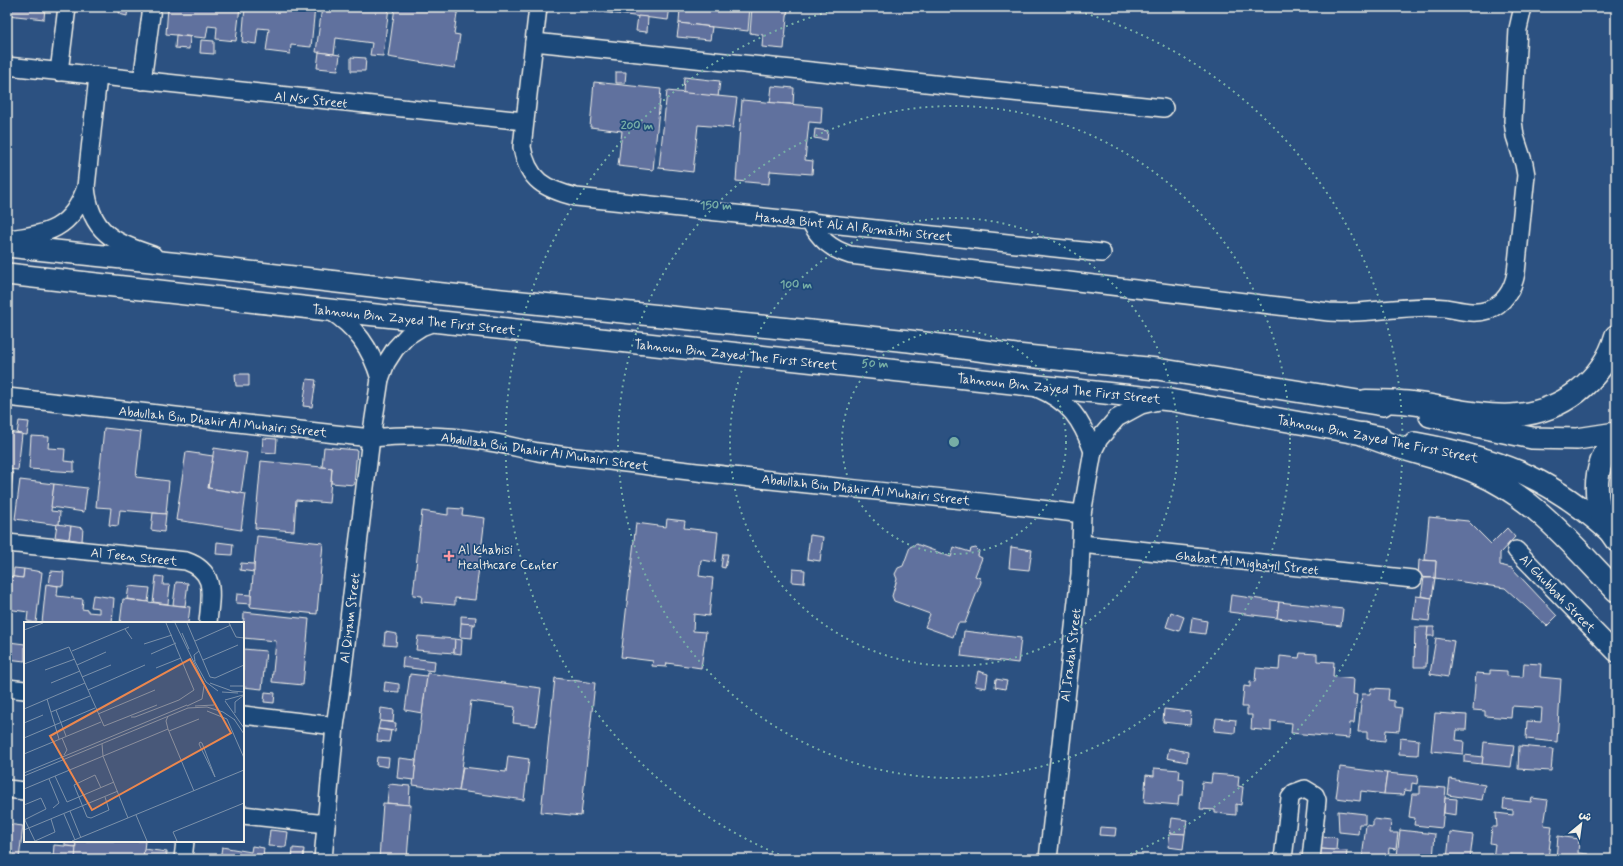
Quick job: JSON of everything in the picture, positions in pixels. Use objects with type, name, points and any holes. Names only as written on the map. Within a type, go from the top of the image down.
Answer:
[{"type":"main road","points":[[1366,401],[1412,403],[1486,416],[1516,416],[1534,413],[1563,402],[1583,388],[1596,374],[1606,359],[1616,336]]},
{"type":"main road","points":[[1363,434],[1404,450],[1457,464],[1501,484],[1541,513],[1616,590]]},
{"type":"main road","points":[[1613,535],[1601,515],[1597,498],[1597,480],[1600,462],[1608,446],[1616,436]]},
{"type":"street","points":[[60,72],[67,7]]},
{"type":"street","points":[[142,81],[152,7]]},
{"type":"street","name":"Hamda Bint Ali Al Rumaithi Street","points":[[538,7],[522,147],[525,161],[533,175],[543,186],[557,192],[576,197],[1102,253]]},
{"type":"street","points":[[810,221],[814,229],[826,243],[850,255],[1329,312],[1361,313],[1412,307],[1444,308],[1468,312],[1488,310],[1504,299],[1514,283],[1516,273],[1526,186],[1524,164],[1515,136],[1513,121],[1518,29],[1523,7]]},
{"type":"street","points":[[534,42],[1164,108]]},
{"type":"street","name":"Al Nsr Street","points":[[7,66],[524,121]]},
{"type":"street","points":[[98,76],[86,187],[87,203],[93,217],[102,230],[114,240],[128,247],[180,264]]},
{"type":"street","points":[[7,239],[33,237],[48,233],[61,225],[72,215],[81,202],[86,187]]},
{"type":"street","points":[[7,246],[180,264],[433,294],[909,341],[1016,355],[1158,370],[1366,401],[1532,438],[1576,439],[1616,433]]},
{"type":"street","name":"Tahnoun Bin Zayed The First Street","points":[[7,274],[1170,400],[1436,447],[1500,463],[1524,473],[1558,491],[1590,514],[1613,535]]},
{"type":"street","name":"Al Qiyam Street","points":[[329,310],[344,320],[357,332],[375,361],[380,379]]},
{"type":"street","name":"Al Qiyam Street","points":[[323,859],[335,726],[370,438],[380,379],[386,363],[395,349],[407,336],[437,321]]},
{"type":"street","points":[[1031,386],[1060,400],[1072,410],[1081,422],[1093,451]]},
{"type":"street","name":"Abdullah Bin Dhahir Al Muhairi Street","points":[[7,397],[370,438],[407,434],[441,435],[536,451],[678,469],[858,490],[991,502],[1082,514]]},
{"type":"street","name":"Al Iradah Street","points":[[1048,859],[1080,574],[1082,514],[1093,451],[1099,439],[1117,418],[1141,405],[1170,400]]},
{"type":"street","name":"Al Teen Street","points":[[7,543],[186,561],[194,564],[206,574],[210,582],[208,622]]},
{"type":"street","name":"Ghabat Al Mighayil Street","points":[[1081,544],[1413,579]]},
{"type":"street","name":"Al Ghubbah Street","points":[[1516,550],[1616,653]]},
{"type":"street","points":[[7,688],[24,690]]},
{"type":"street","points":[[244,715],[335,726]]},
{"type":"street","points":[[7,789],[24,791]]},
{"type":"street","points":[[1283,859],[1290,798],[1294,793],[1305,789],[1310,791],[1317,800],[1311,859]]},
{"type":"street","points":[[244,815],[326,824]]},
{"type":"street","points":[[183,859],[185,842]]},
{"type":"building","points":[[7,7],[45,7],[44,19],[7,15]]},
{"type":"building","points":[[120,7],[128,7],[127,16],[119,14]]},
{"type":"building","points":[[168,7],[240,7],[236,41],[216,39],[217,27],[208,26],[206,38],[166,34]]},
{"type":"building","points":[[245,7],[315,7],[311,47],[291,45],[290,54],[266,51],[269,29],[258,28],[256,44],[242,42]]},
{"type":"building","points":[[322,7],[389,7],[383,56],[370,55],[372,43],[336,38],[334,54],[316,52]]},
{"type":"building","points":[[395,7],[458,7],[454,34],[460,35],[455,68],[388,57]]},
{"type":"building","points":[[584,7],[600,7],[600,12],[584,10]]},
{"type":"building","points":[[600,7],[670,7],[668,20],[600,12]]},
{"type":"building","points":[[680,7],[750,7],[748,31],[679,23]]},
{"type":"building","points":[[752,7],[788,7],[784,49],[762,47],[763,35],[750,33]]},
{"type":"building","points":[[638,16],[648,17],[647,32],[636,31]]},
{"type":"building","points":[[679,23],[712,27],[710,40],[677,37]]},
{"type":"building","points":[[176,35],[190,37],[189,49],[175,48]]},
{"type":"building","points":[[201,40],[214,41],[214,54],[200,53]]},
{"type":"building","points":[[319,52],[340,55],[338,70],[317,68]]},
{"type":"building","points":[[351,57],[366,58],[365,71],[351,71]]},
{"type":"building","points":[[616,72],[626,72],[625,83],[616,83]]},
{"type":"building","points":[[684,77],[720,81],[718,97],[683,93]]},
{"type":"building","points":[[594,82],[661,89],[653,170],[618,166],[622,131],[590,127]]},
{"type":"building","points":[[772,86],[794,88],[793,104],[770,103]]},
{"type":"building","points":[[667,91],[737,98],[733,128],[698,125],[693,172],[659,168]]},
{"type":"building","points":[[742,100],[822,107],[821,123],[809,122],[805,160],[813,161],[812,174],[770,171],[769,184],[736,181]]},
{"type":"building","points":[[815,129],[828,131],[827,140],[814,138]]},
{"type":"building","points":[[235,374],[249,374],[249,386],[236,386]]},
{"type":"building","points":[[307,379],[316,380],[312,407],[303,406]]},
{"type":"building","points":[[19,421],[29,422],[27,435],[17,434]]},
{"type":"building","points":[[104,428],[141,432],[136,477],[169,481],[166,514],[120,510],[118,526],[109,525],[111,508],[96,507]]},
{"type":"building","points":[[7,432],[22,434],[18,470],[7,469]]},
{"type":"building","points":[[31,436],[49,437],[48,448],[65,449],[64,461],[74,462],[74,472],[29,469]]},
{"type":"building","points":[[263,438],[277,439],[276,453],[262,452]]},
{"type":"building","points":[[324,447],[357,450],[354,485],[331,483],[332,468],[322,467]]},
{"type":"building","points":[[214,448],[247,453],[241,493],[208,488]]},
{"type":"building","points":[[186,452],[213,456],[208,488],[246,494],[241,530],[176,520]]},
{"type":"building","points":[[261,461],[332,468],[329,503],[296,500],[294,531],[255,528]]},
{"type":"building","points":[[7,473],[13,473],[11,490],[7,490]]},
{"type":"building","points":[[20,480],[54,484],[51,511],[60,512],[59,525],[15,519]]},
{"type":"building","points":[[54,484],[87,488],[84,512],[51,507]]},
{"type":"building","name":"Al Khabisi Healthcare Center","points":[[448,508],[463,509],[462,515],[485,518],[475,600],[455,598],[455,605],[421,602],[422,596],[413,595],[422,511],[448,515]]},
{"type":"building","points":[[153,513],[166,514],[164,532],[151,530]]},
{"type":"building","points":[[1429,517],[1468,521],[1491,544],[1507,528],[1515,537],[1500,553],[1500,565],[1512,568],[1557,616],[1547,626],[1505,588],[1435,578],[1436,561],[1425,560]]},
{"type":"building","points":[[667,519],[685,521],[684,528],[718,532],[715,562],[701,560],[699,576],[713,578],[709,616],[694,614],[693,631],[706,632],[701,668],[667,663],[666,667],[652,666],[653,661],[621,657],[636,523],[666,527]]},
{"type":"building","points":[[57,524],[71,526],[69,539],[55,537]]},
{"type":"building","points":[[71,526],[83,528],[82,541],[69,539]]},
{"type":"building","points":[[810,535],[823,537],[820,561],[807,559]]},
{"type":"building","points":[[257,536],[323,543],[317,614],[250,607]]},
{"type":"building","points":[[217,542],[233,544],[232,555],[216,554]]},
{"type":"building","points":[[916,544],[951,557],[954,547],[970,552],[971,549],[976,548],[979,551],[978,556],[982,558],[975,576],[980,578],[981,582],[965,623],[958,623],[953,637],[925,627],[930,614],[894,601],[892,596],[897,579],[895,574],[898,568],[903,566],[910,547]]},
{"type":"building","points":[[1011,547],[1032,550],[1029,570],[1009,568]]},
{"type":"building","points":[[723,554],[728,554],[725,568],[721,567]]},
{"type":"building","points":[[1419,560],[1436,561],[1435,578],[1418,577]]},
{"type":"building","points":[[241,563],[254,564],[254,572],[240,570]]},
{"type":"building","points":[[14,568],[24,569],[23,578],[13,577]]},
{"type":"building","points":[[24,569],[42,572],[36,622],[27,621],[28,612],[7,609],[7,576],[23,578]]},
{"type":"building","points":[[793,569],[805,570],[804,583],[792,582]]},
{"type":"building","points":[[51,571],[64,572],[63,586],[49,585]]},
{"type":"building","points":[[156,576],[164,577],[163,585],[170,585],[168,604],[153,602]]},
{"type":"building","points":[[1424,578],[1435,578],[1432,598],[1421,596]]},
{"type":"building","points":[[176,582],[188,583],[185,606],[173,605]]},
{"type":"building","points":[[46,584],[58,586],[57,596],[83,599],[82,609],[88,610],[88,612],[99,613],[99,608],[91,607],[93,595],[114,598],[112,622],[42,622]]},
{"type":"building","points":[[129,586],[150,588],[148,602],[127,599]]},
{"type":"building","points":[[237,594],[251,595],[251,604],[236,603]]},
{"type":"building","points":[[1231,595],[1279,602],[1277,618],[1229,612]]},
{"type":"building","points":[[1416,596],[1432,598],[1429,621],[1413,619]]},
{"type":"building","points":[[123,599],[190,607],[188,622],[120,622]]},
{"type":"building","points":[[1279,602],[1343,609],[1341,626],[1277,618]]},
{"type":"building","points":[[244,612],[309,619],[303,685],[272,682],[276,641],[244,638]]},
{"type":"building","points":[[1171,612],[1184,617],[1179,631],[1166,627]]},
{"type":"building","points":[[461,616],[476,617],[475,625],[461,623]]},
{"type":"building","points":[[1192,618],[1207,621],[1205,634],[1190,632]]},
{"type":"building","points":[[461,623],[473,624],[472,638],[460,637]]},
{"type":"building","points":[[1415,627],[1428,627],[1426,667],[1414,667]]},
{"type":"building","points":[[1428,627],[1434,627],[1434,636],[1427,636]]},
{"type":"building","points":[[964,631],[1021,638],[1018,663],[961,656]]},
{"type":"building","points":[[385,632],[397,634],[396,646],[384,645]]},
{"type":"building","points":[[418,636],[455,639],[454,653],[416,650]]},
{"type":"building","points":[[1436,638],[1454,641],[1448,677],[1430,674]]},
{"type":"building","points":[[455,639],[462,640],[461,654],[454,653]]},
{"type":"building","points":[[9,642],[24,644],[24,661],[7,659]]},
{"type":"building","points":[[244,649],[266,651],[262,689],[244,687]]},
{"type":"building","points":[[1300,653],[1317,654],[1317,661],[1334,662],[1333,677],[1354,679],[1353,694],[1357,695],[1354,723],[1350,723],[1349,738],[1291,733],[1292,723],[1271,721],[1271,731],[1251,729],[1252,715],[1247,715],[1247,707],[1242,707],[1244,686],[1250,687],[1250,681],[1255,682],[1256,668],[1279,670],[1280,656],[1299,658]]},
{"type":"building","points":[[403,657],[435,661],[434,671],[402,667]]},
{"type":"building","points":[[1524,663],[1541,664],[1540,677],[1561,679],[1557,742],[1526,739],[1527,721],[1541,722],[1542,708],[1512,706],[1511,718],[1485,716],[1485,711],[1473,710],[1476,673],[1490,674],[1490,670],[1507,671],[1507,676],[1523,677]]},
{"type":"building","points":[[978,671],[988,674],[986,688],[975,686]]},
{"type":"building","points":[[427,673],[541,688],[536,726],[513,723],[515,707],[471,701],[459,791],[413,785]]},
{"type":"building","points":[[410,674],[427,676],[422,713],[405,710]]},
{"type":"building","points":[[555,678],[595,683],[581,816],[541,812]]},
{"type":"building","points":[[996,679],[1007,681],[1005,689],[995,687]]},
{"type":"building","points":[[385,682],[399,684],[399,692],[384,691]]},
{"type":"building","points":[[1371,688],[1389,689],[1388,700],[1394,701],[1394,707],[1402,708],[1399,731],[1386,730],[1385,741],[1367,739],[1367,732],[1358,732],[1362,694],[1370,694]]},
{"type":"building","points":[[265,692],[275,693],[274,703],[264,702]]},
{"type":"building","points":[[381,708],[394,710],[393,722],[380,721]]},
{"type":"building","points":[[1164,709],[1191,712],[1190,725],[1163,722]]},
{"type":"building","points":[[1435,713],[1467,715],[1466,730],[1457,730],[1456,740],[1464,741],[1463,754],[1431,751]]},
{"type":"building","points":[[1216,718],[1236,720],[1235,733],[1214,731]]},
{"type":"building","points":[[380,721],[396,723],[395,731],[378,729]]},
{"type":"building","points":[[378,729],[391,731],[389,742],[377,741]]},
{"type":"building","points":[[1400,738],[1419,740],[1418,755],[1399,754]]},
{"type":"building","points":[[1484,742],[1514,745],[1511,767],[1482,764]]},
{"type":"building","points":[[1519,746],[1553,749],[1551,771],[1518,769]]},
{"type":"building","points":[[1169,748],[1188,752],[1187,762],[1167,758]]},
{"type":"building","points":[[1464,755],[1483,757],[1482,764],[1464,762]]},
{"type":"building","points":[[508,756],[529,759],[524,800],[459,791],[463,767],[506,772]]},
{"type":"building","points":[[377,757],[389,758],[388,767],[376,765]]},
{"type":"building","points":[[399,758],[416,760],[414,780],[397,778]]},
{"type":"building","points":[[1340,767],[1387,773],[1384,794],[1361,791],[1360,801],[1336,798]]},
{"type":"building","points":[[1154,768],[1180,770],[1179,779],[1184,780],[1183,795],[1179,795],[1178,805],[1144,802],[1146,775],[1154,776]]},
{"type":"building","points":[[1387,773],[1418,776],[1417,784],[1412,783],[1411,791],[1405,790],[1404,795],[1384,794]]},
{"type":"building","points":[[1212,774],[1239,776],[1238,786],[1243,787],[1241,805],[1236,804],[1236,815],[1215,813],[1215,810],[1200,809],[1202,782],[1211,783]]},
{"type":"building","points":[[1450,779],[1485,785],[1482,800],[1448,795]]},
{"type":"building","points":[[389,784],[410,786],[409,805],[387,803]]},
{"type":"building","points":[[1420,786],[1446,788],[1442,828],[1414,825],[1415,818],[1409,817],[1412,794],[1420,794]]},
{"type":"building","points":[[1445,798],[1457,799],[1456,815],[1444,813]]},
{"type":"building","points":[[1532,798],[1548,800],[1544,825],[1552,826],[1548,859],[1493,859],[1495,844],[1490,843],[1492,827],[1497,827],[1496,813],[1513,815],[1513,810],[1503,809],[1504,799],[1531,802]]},
{"type":"building","points":[[383,803],[411,805],[407,859],[379,859]]},
{"type":"building","points":[[1338,811],[1365,814],[1365,824],[1359,824],[1358,834],[1339,832]]},
{"type":"building","points":[[1172,818],[1187,820],[1185,834],[1170,833]]},
{"type":"building","points":[[1373,819],[1391,821],[1390,833],[1398,833],[1396,849],[1389,848],[1388,859],[1362,859],[1366,825],[1373,826]]},
{"type":"building","points":[[7,824],[23,826],[19,859],[7,859]]},
{"type":"building","points":[[1100,827],[1116,828],[1115,836],[1099,835]]},
{"type":"building","points":[[270,830],[288,832],[286,847],[268,846]]},
{"type":"building","points":[[1400,830],[1435,834],[1433,859],[1397,856]]},
{"type":"building","points":[[1450,832],[1473,835],[1470,859],[1447,859]]},
{"type":"building","points":[[1170,833],[1185,834],[1183,849],[1168,847]]},
{"type":"building","points":[[1322,836],[1337,838],[1336,850],[1321,849]]},
{"type":"building","points":[[1558,836],[1579,839],[1578,853],[1588,854],[1588,859],[1556,859]]},
{"type":"building","points":[[65,842],[76,842],[76,847],[65,846]]},
{"type":"building","points":[[76,842],[145,842],[143,859],[75,859]]},
{"type":"building","points":[[54,845],[76,847],[75,859],[53,858]]},
{"type":"building","points":[[252,846],[264,848],[263,857],[268,857],[267,859],[220,859],[222,847],[251,852]]},
{"type":"building","points":[[293,848],[304,849],[303,859],[292,859]]},
{"type":"building","points":[[144,849],[167,852],[166,859],[143,859]]},
{"type":"building","points":[[1321,849],[1347,851],[1346,859],[1320,859]]},
{"type":"building","points":[[1388,853],[1397,854],[1396,859],[1388,859]]},
{"type":"place","name":"Al Khabisi Healthcare Center","points":[[449,556]]}]
